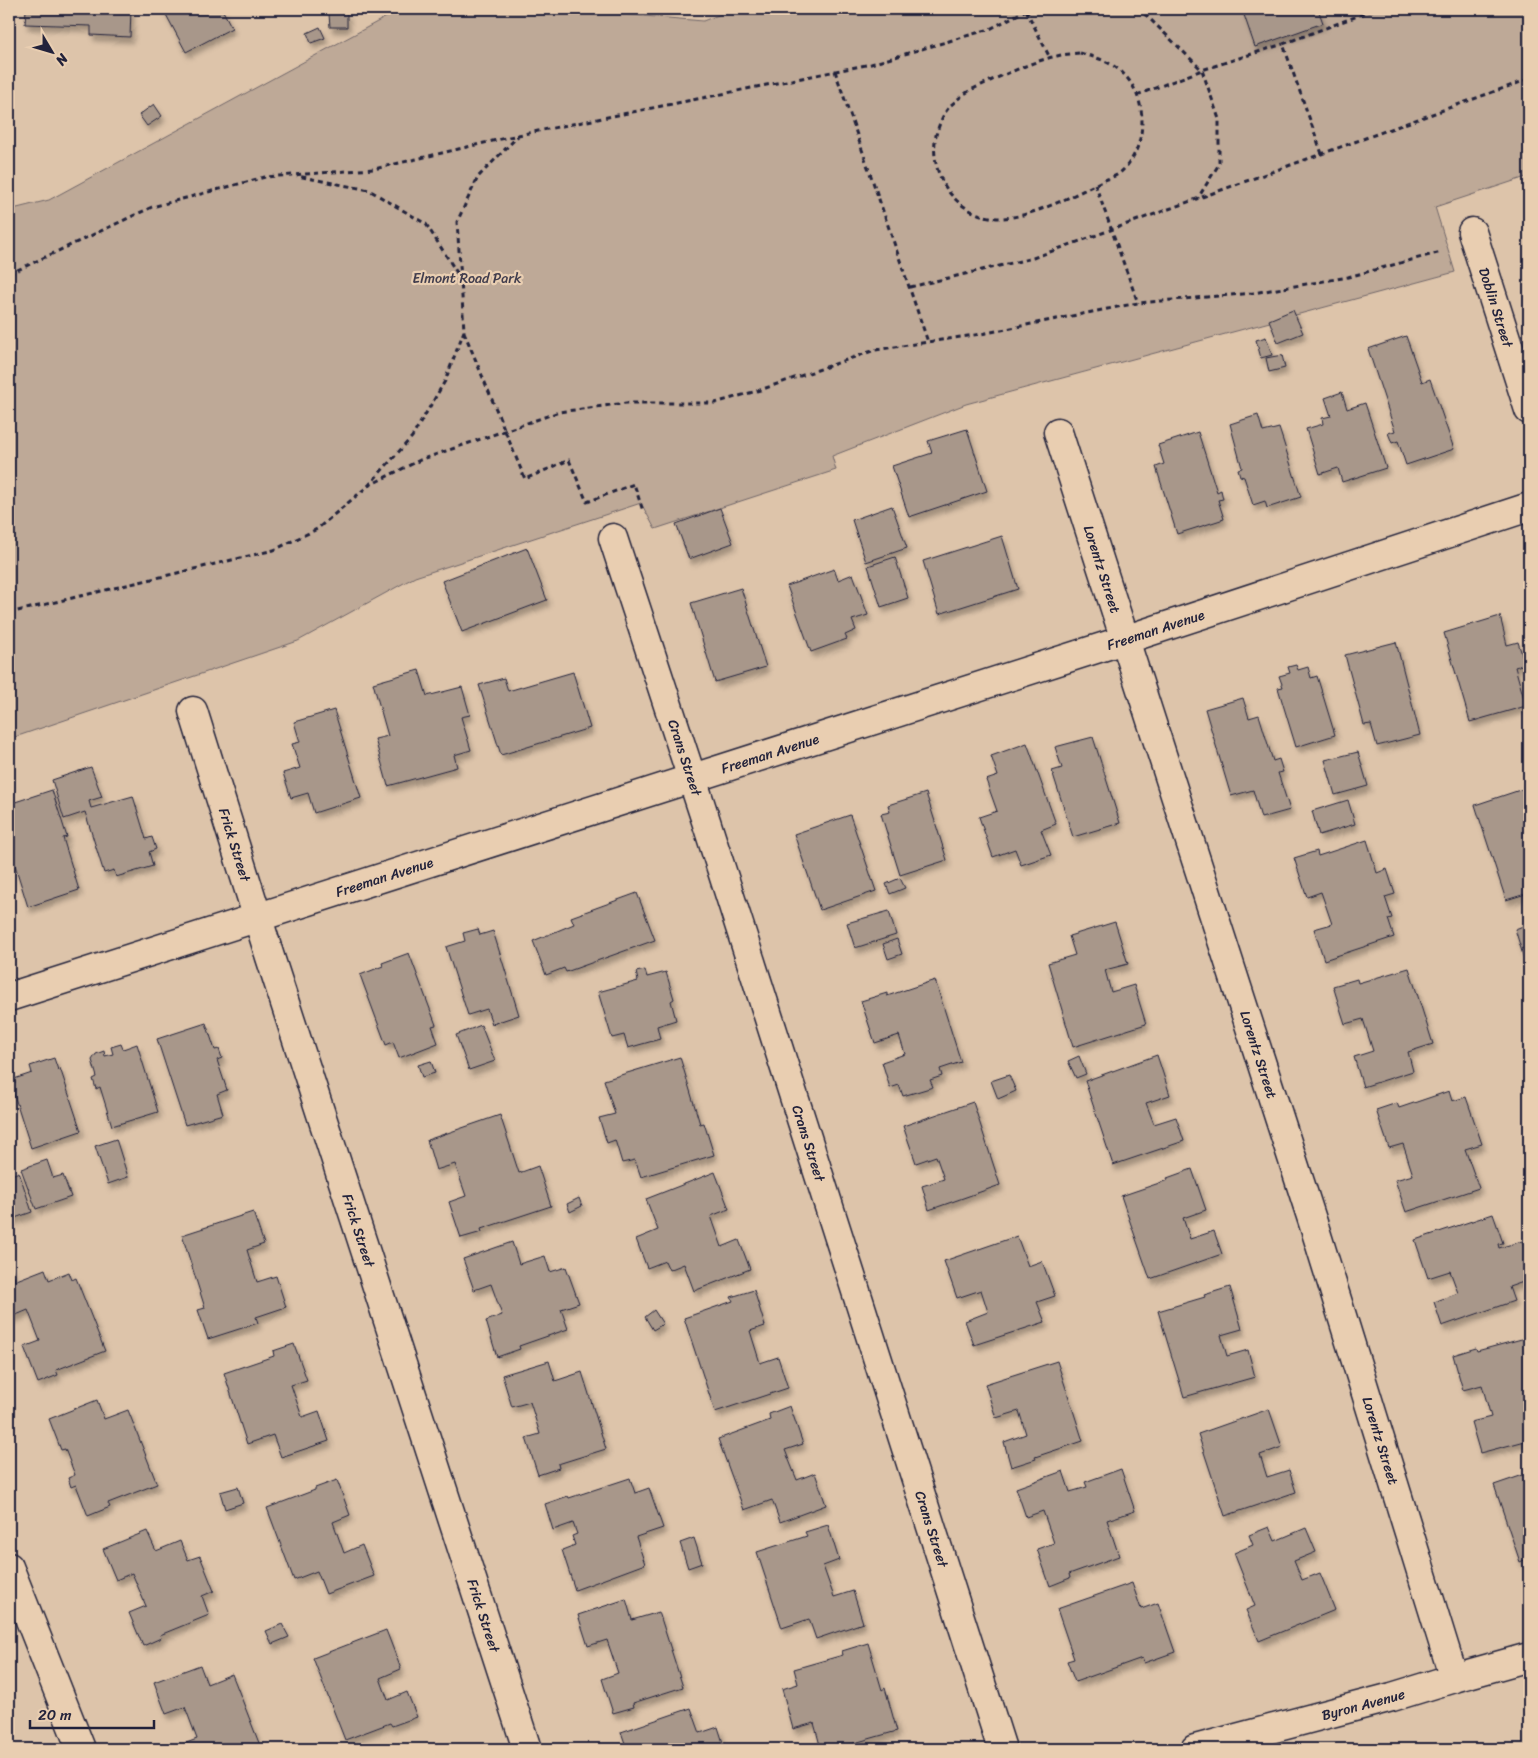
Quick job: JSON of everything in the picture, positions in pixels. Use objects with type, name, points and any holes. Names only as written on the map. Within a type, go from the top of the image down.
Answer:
[{"type":"street","name":"Doblin Street","points":[[1472,232],[1529,410]]},
{"type":"street","name":"Lorentz Street","points":[[1058,432],[1316,1232],[1454,1678]]},
{"type":"street","name":"Freeman Avenue","points":[[9,997],[1124,640],[1529,507]]},
{"type":"street","name":"Crans Street","points":[[613,538],[692,779],[1002,1749]]},
{"type":"street","name":"Frick Street","points":[[194,711],[258,918],[527,1749]]},
{"type":"street","points":[[9,1567],[81,1749]]},
{"type":"street","name":"Byron Avenue","points":[[1195,1749],[1392,1697],[1529,1657]]},
{"type":"path","points":[[9,274],[152,207],[265,177],[374,169],[518,135],[871,64],[990,29],[1027,9],[1050,58]]},
{"type":"path","points":[[1137,9],[1147,16],[1202,70],[1219,119],[1219,164],[1198,199]]},
{"type":"path","points":[[1137,96],[1202,70],[1283,44],[1376,9]]},
{"type":"path","points":[[1283,44],[1322,154]]},
{"type":"path","points":[[1080,53],[1101,58],[1119,70],[1133,87],[1142,107],[1142,129],[1136,152],[1122,171],[1067,199],[1009,219],[986,217],[964,207],[947,191],[936,170],[934,147],[938,125],[950,106],[966,92],[1013,71],[1050,58],[1058,55],[1080,53]]},
{"type":"path","points":[[835,71],[928,342]]},
{"type":"path","points":[[910,287],[1033,258],[1529,79]]},
{"type":"path","points":[[518,135],[478,178],[457,222],[464,331],[525,479],[569,460],[588,502],[634,484],[643,512]]},
{"type":"path","points":[[291,175],[369,190],[426,224],[461,279]]},
{"type":"path","points":[[1095,184],[1138,303]]},
{"type":"path","points":[[368,486],[420,460],[559,412],[634,402],[715,403],[760,390],[875,350],[981,334],[1138,303],[1253,293],[1348,277],[1444,252]]},
{"type":"path","points":[[9,613],[274,550],[317,529],[368,486],[412,438],[445,382],[464,331]]},
{"type":"green space","name":"Elmont Road Park","points":[[401,9],[562,9],[703,21],[734,9],[1529,9],[1529,176],[1435,207],[1455,272],[966,404],[832,456],[836,470],[655,529],[641,503],[415,577],[298,641],[9,739],[9,210],[49,200]]},
{"type":"building","points":[[26,9],[131,9],[130,37],[91,35],[91,26],[25,24]]},
{"type":"building","points":[[163,9],[222,9],[232,28],[186,52]]},
{"type":"building","points":[[1242,9],[1318,9],[1323,23],[1255,47]]},
{"type":"building","points":[[347,13],[347,27],[330,27],[329,14]]},
{"type":"building","points":[[320,27],[325,38],[311,43],[307,33]]},
{"type":"building","points":[[154,104],[162,116],[147,126],[139,115]]},
{"type":"building","points":[[1293,310],[1303,333],[1278,343],[1269,320]]},
{"type":"building","points":[[1406,336],[1422,382],[1430,379],[1454,449],[1406,465],[1398,441],[1392,443],[1388,433],[1395,431],[1368,349]]},
{"type":"building","points":[[1266,337],[1272,355],[1261,358],[1256,340]]},
{"type":"building","points":[[1282,355],[1285,368],[1269,372],[1266,358]]},
{"type":"building","points":[[1342,392],[1347,409],[1365,403],[1386,468],[1342,482],[1338,468],[1320,474],[1306,429],[1323,424],[1322,418],[1331,416],[1325,398]]},
{"type":"building","points":[[1258,415],[1263,432],[1279,428],[1301,497],[1267,508],[1265,501],[1253,505],[1244,477],[1240,476],[1238,469],[1242,468],[1230,424]]},
{"type":"building","points":[[967,429],[987,491],[909,517],[892,466],[932,453],[928,441]]},
{"type":"building","points":[[1198,432],[1217,492],[1221,490],[1223,499],[1218,500],[1224,519],[1177,534],[1156,467],[1164,464],[1158,445]]},
{"type":"building","points":[[892,506],[907,548],[866,562],[852,520]]},
{"type":"building","points":[[720,508],[733,543],[689,559],[676,524]]},
{"type":"building","points":[[1002,536],[1018,589],[939,614],[923,561]]},
{"type":"building","points":[[527,548],[547,600],[462,632],[442,581]]},
{"type":"building","points":[[895,557],[908,598],[881,607],[868,566]]},
{"type":"building","points":[[834,569],[838,580],[853,574],[868,615],[852,620],[856,630],[845,635],[847,639],[811,652],[787,586]]},
{"type":"building","points":[[741,588],[766,667],[715,682],[691,603]]},
{"type":"building","points":[[1500,616],[1507,645],[1518,642],[1525,664],[1515,667],[1526,706],[1470,722],[1444,633]]},
{"type":"building","points":[[1396,642],[1420,735],[1377,746],[1371,724],[1364,725],[1345,655]]},
{"type":"building","points":[[1296,665],[1298,670],[1308,667],[1311,678],[1317,676],[1335,735],[1296,747],[1278,688],[1283,687],[1279,676],[1290,673],[1288,667]]},
{"type":"building","points":[[419,670],[427,696],[462,687],[470,715],[461,717],[471,750],[454,755],[457,767],[388,786],[375,739],[388,736],[373,683]]},
{"type":"building","points":[[573,672],[590,728],[501,755],[479,685],[504,678],[508,691]]},
{"type":"building","points":[[1243,698],[1249,718],[1259,715],[1273,761],[1279,759],[1283,772],[1278,773],[1290,810],[1261,818],[1253,790],[1231,796],[1205,709]]},
{"type":"building","points":[[334,710],[361,798],[314,813],[308,793],[291,798],[283,773],[300,768],[292,744],[300,742],[294,722]]},
{"type":"building","points":[[1093,737],[1120,823],[1073,837],[1052,771],[1062,768],[1055,747]]},
{"type":"building","points":[[1027,743],[1056,824],[1041,830],[1051,855],[1021,865],[1015,849],[993,857],[979,817],[997,811],[986,780],[998,776],[991,756]]},
{"type":"building","points":[[1358,752],[1368,786],[1335,795],[1325,760]]},
{"type":"building","points":[[91,767],[102,797],[89,801],[91,808],[133,796],[146,839],[152,837],[156,849],[149,852],[153,866],[116,877],[114,870],[104,873],[85,812],[64,819],[52,780]]},
{"type":"building","points":[[1529,787],[1529,893],[1506,900],[1475,805]]},
{"type":"building","points":[[52,790],[67,837],[63,838],[79,890],[28,907],[9,846],[9,804]]},
{"type":"building","points":[[926,793],[947,860],[900,875],[881,814],[890,812],[888,805]]},
{"type":"building","points":[[1348,800],[1355,824],[1319,835],[1312,811]]},
{"type":"building","points":[[850,815],[876,891],[820,910],[794,834]]},
{"type":"building","points":[[1367,840],[1377,873],[1387,869],[1395,894],[1385,897],[1392,918],[1388,919],[1394,937],[1324,960],[1314,929],[1332,924],[1321,892],[1307,897],[1294,858],[1317,851],[1318,856]]},
{"type":"building","points":[[900,878],[905,888],[890,894],[886,884]]},
{"type":"building","points":[[637,893],[655,940],[566,972],[564,968],[546,975],[533,941],[574,924],[571,917]]},
{"type":"building","points":[[889,911],[896,935],[855,948],[847,923]]},
{"type":"building","points":[[1115,922],[1128,964],[1105,970],[1111,992],[1134,985],[1146,1024],[1073,1047],[1048,963],[1075,955],[1069,936]]},
{"type":"building","points":[[1529,924],[1529,975],[1515,929]]},
{"type":"building","points":[[478,929],[480,935],[493,931],[519,1015],[492,1024],[487,1009],[468,1015],[446,947],[465,941],[463,933]]},
{"type":"building","points":[[897,939],[902,954],[888,959],[883,944]]},
{"type":"building","points":[[409,953],[436,1025],[432,1026],[438,1043],[399,1058],[393,1042],[386,1045],[360,975],[383,966],[382,963]]},
{"type":"building","points":[[1409,968],[1433,1044],[1408,1052],[1413,1071],[1363,1087],[1354,1057],[1373,1051],[1363,1019],[1345,1024],[1333,986],[1357,979],[1358,983]]},
{"type":"building","points":[[645,970],[647,977],[666,972],[674,999],[671,1001],[676,1020],[657,1026],[660,1039],[628,1048],[624,1035],[612,1038],[598,992],[638,981],[636,972]]},
{"type":"building","points":[[935,980],[961,1062],[940,1069],[942,1076],[930,1080],[933,1087],[903,1096],[899,1085],[890,1088],[882,1062],[905,1054],[899,1035],[875,1043],[861,1001],[887,993],[887,996]]},
{"type":"building","points":[[206,1023],[215,1050],[219,1049],[222,1058],[217,1060],[227,1090],[217,1094],[223,1114],[185,1125],[157,1039]]},
{"type":"building","points":[[481,1025],[495,1061],[469,1070],[456,1035]]},
{"type":"building","points":[[121,1044],[123,1049],[137,1044],[158,1112],[112,1126],[100,1087],[96,1089],[93,1079],[97,1077],[92,1060],[96,1054],[104,1051],[105,1056],[113,1054],[111,1047]]},
{"type":"building","points":[[1157,1055],[1170,1095],[1146,1103],[1154,1124],[1176,1117],[1184,1141],[1113,1165],[1085,1081]]},
{"type":"building","points":[[1079,1056],[1086,1074],[1076,1078],[1068,1061]]},
{"type":"building","points":[[680,1057],[700,1124],[704,1123],[714,1155],[641,1177],[635,1160],[622,1163],[615,1140],[607,1143],[599,1118],[615,1114],[604,1080]]},
{"type":"building","points":[[54,1058],[58,1070],[60,1068],[81,1131],[31,1148],[11,1085],[15,1083],[14,1079],[32,1073],[30,1066]]},
{"type":"building","points":[[431,1061],[435,1073],[422,1077],[418,1065]]},
{"type":"building","points":[[1009,1075],[1016,1091],[998,1099],[991,1081]]},
{"type":"building","points":[[1449,1091],[1452,1101],[1466,1097],[1482,1144],[1465,1149],[1479,1188],[1406,1212],[1395,1180],[1413,1175],[1403,1144],[1389,1148],[1376,1110],[1397,1103],[1399,1108]]},
{"type":"building","points":[[973,1102],[1000,1185],[929,1210],[922,1186],[944,1179],[936,1156],[916,1163],[903,1126]]},
{"type":"building","points":[[500,1115],[519,1173],[538,1166],[551,1206],[481,1229],[482,1232],[461,1238],[449,1202],[466,1196],[455,1164],[436,1170],[427,1140]]},
{"type":"building","points":[[116,1139],[128,1177],[108,1184],[95,1146]]},
{"type":"building","points":[[47,1160],[53,1178],[63,1175],[71,1197],[36,1209],[21,1169]]},
{"type":"building","points":[[1192,1169],[1206,1210],[1183,1218],[1190,1239],[1214,1231],[1222,1254],[1150,1279],[1121,1196],[1168,1180],[1167,1178]]},
{"type":"building","points":[[19,1172],[32,1212],[9,1220],[9,1176]]},
{"type":"building","points":[[715,1172],[729,1209],[711,1216],[722,1247],[739,1240],[750,1269],[694,1291],[684,1264],[669,1270],[665,1261],[647,1268],[636,1239],[658,1230],[646,1199]]},
{"type":"building","points":[[579,1198],[582,1206],[570,1212],[567,1204]]},
{"type":"building","points":[[253,1212],[264,1244],[247,1250],[257,1282],[276,1276],[286,1307],[256,1317],[258,1323],[208,1339],[198,1310],[205,1308],[182,1235]]},
{"type":"building","points":[[1493,1214],[1503,1243],[1498,1244],[1499,1248],[1522,1241],[1529,1261],[1529,1280],[1509,1287],[1514,1301],[1442,1326],[1434,1302],[1458,1293],[1450,1271],[1428,1278],[1415,1240]]},
{"type":"building","points":[[1017,1236],[1028,1266],[1042,1261],[1055,1296],[1037,1302],[1045,1322],[974,1345],[965,1321],[988,1312],[981,1290],[957,1298],[944,1261]]},
{"type":"building","points":[[512,1242],[519,1264],[545,1256],[550,1272],[566,1267],[579,1303],[561,1309],[568,1329],[519,1346],[520,1349],[497,1357],[486,1321],[502,1315],[491,1284],[474,1290],[463,1259]]},
{"type":"building","points":[[9,1262],[15,1279],[9,1281]]},
{"type":"building","points":[[45,1269],[49,1280],[69,1272],[72,1280],[76,1278],[105,1351],[56,1370],[58,1375],[38,1383],[24,1347],[40,1341],[28,1310],[9,1318],[9,1283]]},
{"type":"building","points":[[1230,1287],[1242,1329],[1221,1335],[1227,1356],[1248,1350],[1255,1377],[1184,1397],[1158,1311],[1205,1297],[1204,1295]]},
{"type":"building","points":[[754,1290],[765,1326],[750,1331],[760,1363],[778,1357],[788,1388],[715,1412],[684,1318],[733,1301],[731,1297]]},
{"type":"building","points":[[654,1310],[663,1324],[653,1330],[645,1317]]},
{"type":"building","points":[[1529,1337],[1529,1429],[1526,1430],[1529,1440],[1480,1453],[1471,1422],[1491,1417],[1482,1385],[1463,1390],[1453,1355],[1476,1348],[1477,1351]]},
{"type":"building","points":[[294,1344],[307,1380],[291,1385],[302,1417],[319,1411],[329,1441],[281,1457],[273,1435],[247,1444],[224,1373],[274,1356],[273,1351]]},
{"type":"building","points":[[549,1361],[555,1381],[582,1372],[606,1449],[558,1464],[559,1468],[538,1475],[526,1438],[540,1434],[530,1402],[512,1407],[502,1375]]},
{"type":"building","points":[[1057,1361],[1083,1441],[1011,1467],[1004,1442],[1026,1434],[1019,1411],[996,1418],[985,1384]]},
{"type":"building","points":[[97,1400],[104,1419],[128,1410],[157,1484],[108,1503],[110,1507],[88,1516],[76,1485],[71,1487],[68,1478],[75,1475],[65,1449],[61,1450],[49,1419]]},
{"type":"building","points":[[790,1406],[803,1444],[785,1450],[797,1480],[815,1473],[826,1505],[780,1522],[772,1500],[744,1510],[718,1439],[770,1420],[769,1414]]},
{"type":"building","points":[[1269,1409],[1282,1447],[1260,1455],[1267,1477],[1289,1470],[1296,1492],[1225,1516],[1198,1434]]},
{"type":"building","points":[[1121,1469],[1135,1511],[1107,1520],[1119,1556],[1069,1574],[1070,1578],[1050,1586],[1037,1549],[1054,1543],[1043,1511],[1026,1517],[1016,1488],[1063,1471],[1070,1492],[1087,1487],[1085,1482]]},
{"type":"building","points":[[1529,1473],[1529,1558],[1520,1562],[1494,1485]]},
{"type":"building","points":[[630,1478],[635,1493],[649,1488],[663,1528],[636,1537],[645,1564],[575,1590],[562,1550],[575,1545],[572,1536],[577,1534],[573,1523],[553,1530],[545,1504]]},
{"type":"building","points":[[337,1480],[350,1515],[333,1522],[344,1553],[362,1545],[374,1576],[326,1594],[317,1571],[294,1580],[267,1508]]},
{"type":"building","points":[[238,1487],[243,1503],[225,1509],[220,1492]]},
{"type":"building","points":[[828,1525],[839,1560],[823,1566],[834,1597],[853,1591],[863,1623],[816,1639],[809,1619],[782,1628],[757,1552],[807,1536],[805,1532]]},
{"type":"building","points":[[1269,1527],[1275,1541],[1306,1528],[1316,1552],[1294,1561],[1302,1580],[1320,1573],[1335,1610],[1259,1641],[1246,1610],[1255,1606],[1234,1553],[1253,1545],[1249,1535]]},
{"type":"building","points":[[147,1531],[156,1551],[180,1541],[188,1560],[200,1556],[214,1591],[202,1596],[209,1615],[160,1635],[161,1638],[143,1646],[129,1613],[146,1606],[132,1573],[116,1580],[103,1549]]},
{"type":"building","points":[[694,1538],[702,1563],[688,1568],[680,1543]]},
{"type":"building","points":[[1132,1583],[1141,1609],[1158,1603],[1175,1652],[1144,1663],[1142,1658],[1075,1682],[1067,1661],[1074,1659],[1057,1609]]},
{"type":"building","points":[[626,1599],[632,1620],[659,1612],[683,1687],[633,1703],[634,1707],[613,1713],[602,1679],[618,1673],[607,1640],[588,1646],[578,1615]]},
{"type":"building","points":[[282,1624],[289,1637],[272,1644],[266,1631]]},
{"type":"building","points":[[386,1630],[401,1669],[380,1678],[388,1700],[407,1692],[417,1717],[392,1726],[390,1723],[345,1740],[313,1658]]},
{"type":"building","points":[[868,1643],[882,1690],[885,1688],[897,1731],[833,1749],[821,1749],[814,1723],[793,1729],[782,1689],[798,1684],[794,1669],[843,1655],[842,1651]]},
{"type":"building","points":[[200,1665],[207,1684],[232,1674],[261,1748],[183,1749],[181,1745],[197,1739],[185,1707],[166,1714],[154,1682]]},
{"type":"building","points":[[691,1708],[700,1733],[718,1727],[725,1749],[627,1749],[621,1732]]}]
